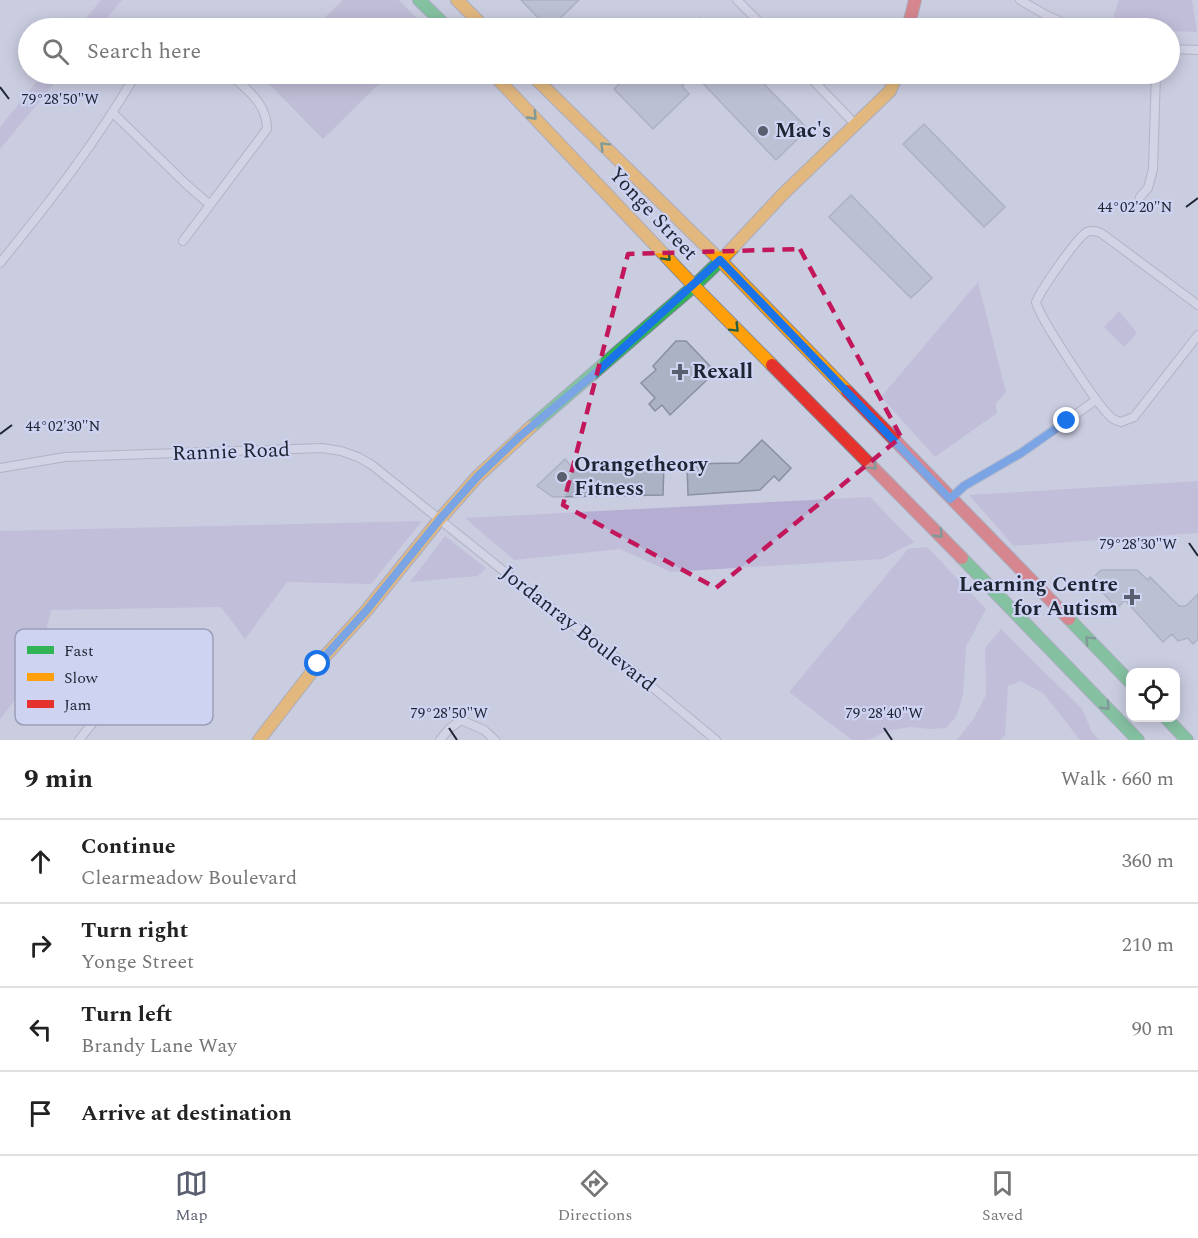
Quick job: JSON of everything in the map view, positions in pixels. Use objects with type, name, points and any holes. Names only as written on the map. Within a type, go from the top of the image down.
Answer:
[{"type":"main road","points":[[419,0],[438,18]]},
{"type":"main road","points":[[457,0],[475,18]]},
{"type":"main road","points":[[910,18],[915,0]]},
{"type":"main road","name":"Yonge Street","points":[[502,84],[694,286],[899,492],[1138,740]]},
{"type":"main road","name":"Yonge Street","points":[[541,84],[720,260],[950,499],[1126,677]]},
{"type":"main road","points":[[258,740],[318,664],[366,611],[478,476],[519,437],[694,286],[782,195],[890,91],[893,84]]},
{"type":"main road","points":[[1170,722],[1186,740]]},
{"type":"street","points":[[738,0],[755,18]]},
{"type":"street","points":[[1020,0],[1053,18]]},
{"type":"street","points":[[1180,49],[1198,50]]},
{"type":"street","points":[[0,263],[44,209],[113,113],[130,84]]},
{"type":"street","points":[[183,241],[267,129],[267,116],[259,102],[240,84]]},
{"type":"street","points":[[817,84],[855,124]]},
{"type":"street","points":[[1140,196],[1148,188],[1153,169],[1156,84]]},
{"type":"street","points":[[113,113],[209,204]]},
{"type":"street","points":[[1198,305],[1101,232],[1092,231],[1082,236],[1042,289],[1036,302],[1052,332],[1096,400],[1113,420],[1120,422],[1134,417],[1198,335]]},
{"type":"street","points":[[950,499],[964,486],[1021,453],[1096,400]]},
{"type":"street","name":"Rannie Road","points":[[0,468],[65,458],[322,448],[358,457],[372,465],[440,519]]},
{"type":"street","name":"Jordanray Boulevard","points":[[440,519],[628,667],[716,740]]},
{"type":"street","points":[[440,740],[461,720],[484,730],[495,740]]},
{"type":"street","points":[[79,740],[91,725]]},
{"type":"highlighted area","points":[[800,249],[901,437],[716,588],[563,505],[628,254]]},
{"type":"shaded area","points":[[101,0],[122,0],[107,18],[86,18]]},
{"type":"shaded area","points":[[343,0],[399,0],[417,18],[324,18]]},
{"type":"shaded area","points":[[1119,0],[1192,0],[1197,32],[1180,31],[1180,18],[1113,18]]},
{"type":"shaded area","points":[[35,84],[54,84],[0,149],[0,127]]},
{"type":"shaded area","points":[[269,84],[379,84],[323,139]]},
{"type":"shaded area","points":[[978,282],[1006,392],[996,403],[997,413],[935,457],[881,397]]},
{"type":"shaded area","points":[[1119,311],[1137,333],[1124,347],[1104,327]]},
{"type":"shaded area","points":[[1198,481],[1198,533],[1014,546],[969,495]]},
{"type":"shaded area","points":[[870,497],[914,542],[882,559],[671,572],[620,549],[514,560],[465,518]]},
{"type":"shaded area","points":[[422,521],[371,584],[287,582],[245,639],[221,607],[51,610],[47,629],[15,629],[15,700],[0,719],[0,531]]},
{"type":"shaded area","points":[[445,536],[486,568],[478,576],[410,582]]},
{"type":"shaded area","points":[[927,547],[986,609],[966,647],[963,695],[956,717],[946,728],[910,727],[887,731],[869,740],[852,740],[789,692],[908,549]]},
{"type":"shaded area","points":[[1001,629],[1082,709],[1092,732],[1099,740],[1080,740],[1044,694],[1021,681],[1008,686],[1005,735],[1001,740],[957,740],[974,718],[986,695],[985,648]]},
{"type":"building","points":[[521,0],[579,0],[560,18],[538,18]]},
{"type":"building","points":[[619,84],[684,84],[682,86],[689,94],[653,129],[614,89]]},
{"type":"building","points":[[704,84],[764,84],[808,129],[776,160]]},
{"type":"building","points":[[924,124],[1005,207],[984,227],[903,144]]},
{"type":"building","points":[[851,195],[932,278],[911,298],[829,217]]},
{"type":"building","points":[[676,341],[686,341],[710,366],[711,376],[670,415],[662,405],[655,411],[649,404],[655,398],[641,383],[656,370],[653,366]]},
{"type":"building","points":[[762,440],[791,468],[779,481],[774,476],[760,490],[688,495],[687,464],[739,463]]},
{"type":"building","points":[[565,459],[572,467],[579,468],[664,463],[663,495],[553,497],[537,486]]},
{"type":"building","points":[[1101,570],[1137,570],[1148,580],[1150,577],[1179,606],[1186,606],[1198,594],[1198,639],[1193,644],[1188,638],[1178,641],[1172,634],[1163,642],[1125,600],[1117,608],[1091,580]]},
{"type":"traffic: fast","points":[[419,0],[438,18]]},
{"type":"traffic: fast","points":[[531,427],[694,286],[726,255]]},
{"type":"traffic: fast","points":[[962,558],[1138,740]]},
{"type":"traffic: fast","points":[[1069,619],[1126,678]]},
{"type":"traffic: fast","points":[[1170,722],[1187,740]]},
{"type":"traffic: slow","points":[[457,0],[475,18]]},
{"type":"traffic: slow","points":[[502,84],[772,365]]},
{"type":"traffic: slow","points":[[541,84],[720,260],[847,391]]},
{"type":"traffic: slow","points":[[726,255],[782,195],[890,91],[893,84]]},
{"type":"traffic: slow","points":[[259,740],[318,664],[366,611],[440,519],[478,476],[531,427]]},
{"type":"traffic: jam","points":[[910,18],[915,0]]},
{"type":"traffic: jam","points":[[772,365],[962,558]]},
{"type":"traffic: jam","points":[[847,391],[1069,619]]},
{"type":"place","name":"Mac's","points":[[763,131]]},
{"type":"place","name":"Rexall","points":[[680,372]]},
{"type":"place","name":"Orangetheory Fitness","points":[[562,477]]},
{"type":"place","name":"Learning Centre for Autism","points":[[1132,597]]},
{"type":"route","points":[[318,664],[366,611],[478,476],[519,437],[694,286],[720,260],[950,499],[964,486],[1021,453],[1067,421]]}]
